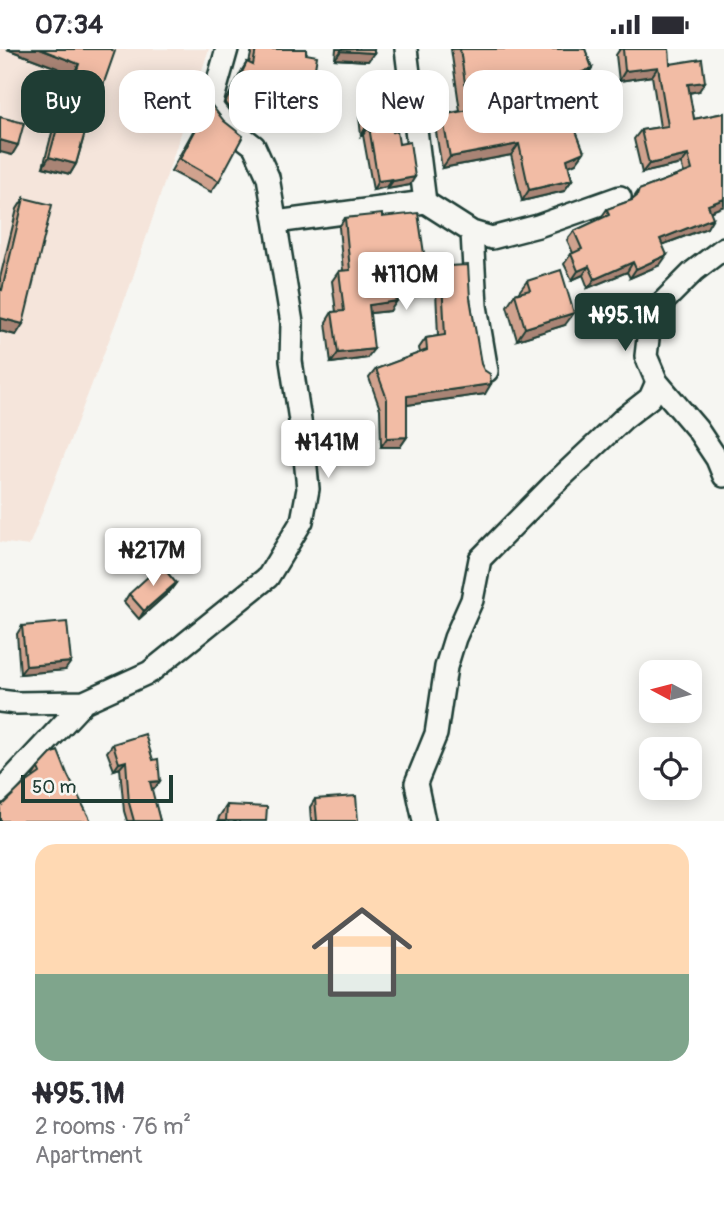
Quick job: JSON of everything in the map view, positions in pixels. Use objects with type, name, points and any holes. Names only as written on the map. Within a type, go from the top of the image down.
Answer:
[{"type":"street","points":[[0,792],[83,702],[150,672],[268,577],[302,521],[308,489],[291,361],[292,323],[268,177],[254,146],[224,123],[211,106],[227,49]]},
{"type":"street","points":[[406,49],[425,202]]},
{"type":"street","points":[[275,222],[425,202],[472,232],[492,238],[538,226],[620,197]]},
{"type":"street","points":[[472,232],[477,306],[487,371]]},
{"type":"street","points":[[724,248],[694,271],[661,304],[649,330],[646,356],[657,383],[697,429],[717,459],[724,476]]},
{"type":"street","points":[[424,821],[416,783],[436,734],[446,667],[455,638],[472,600],[480,559],[553,485],[623,419],[650,398],[657,383]]},
{"type":"street","points":[[0,701],[83,702]]},
{"type":"shaded area","points":[[0,49],[209,49],[202,70],[119,70],[119,133],[181,133],[130,286],[29,546],[0,542]]},
{"type":"building","points":[[40,49],[115,51],[105,80],[105,70],[77,70],[79,64]]},
{"type":"building","points":[[256,49],[306,49],[306,54],[317,56],[315,70],[243,70],[247,62],[253,65]]},
{"type":"building","points":[[374,49],[374,53],[341,51]]},
{"type":"building","points":[[460,49],[585,49],[592,68],[587,70],[463,70]]},
{"type":"building","points":[[623,49],[669,49],[670,64],[702,59],[705,82],[688,84],[694,119],[724,113],[724,199],[708,205],[713,218],[660,239],[667,255],[636,269],[633,262],[595,279],[589,266],[578,271],[571,254],[582,249],[574,231],[609,215],[607,209],[632,200],[639,190],[692,170],[688,155],[649,164],[641,130],[668,126],[658,67],[625,71]]},
{"type":"building","points":[[215,109],[229,125],[229,133],[239,133],[243,136],[219,181],[180,159],[194,133],[215,133]]},
{"type":"building","points":[[463,111],[463,133],[577,133],[584,152],[567,159],[572,180],[529,190],[519,144],[450,157],[445,133],[449,133],[449,114]]},
{"type":"building","points":[[0,117],[21,122],[18,145],[0,140]]},
{"type":"building","points":[[56,133],[85,133],[76,164],[49,157]]},
{"type":"building","points":[[370,133],[397,133],[399,144],[410,142],[415,177],[378,181]]},
{"type":"building","points":[[24,198],[52,205],[23,324],[0,318],[0,289],[2,290]]},
{"type":"building","points":[[418,213],[426,267],[468,265],[470,298],[481,364],[490,374],[491,384],[407,396],[407,437],[387,438],[387,399],[376,369],[427,350],[426,338],[445,335],[442,282],[396,288],[397,301],[369,305],[374,349],[338,353],[332,312],[344,311],[339,271],[350,270],[345,218]]},
{"type":"building","points":[[561,270],[574,313],[525,328],[515,294],[530,290],[527,281]]},
{"type":"building","points":[[161,565],[176,583],[144,611],[129,594]]},
{"type":"building","points":[[67,622],[71,662],[26,666],[22,626]]},
{"type":"building","points":[[145,734],[153,760],[158,759],[160,781],[150,782],[160,821],[134,821],[129,803],[126,761],[119,763],[113,744]]},
{"type":"building","points":[[58,751],[91,821],[0,821],[0,807],[40,773],[38,768],[51,754]]},
{"type":"building","points":[[356,796],[358,821],[317,821],[315,799]]},
{"type":"building","points":[[227,805],[267,807],[266,821],[226,821]]}]
